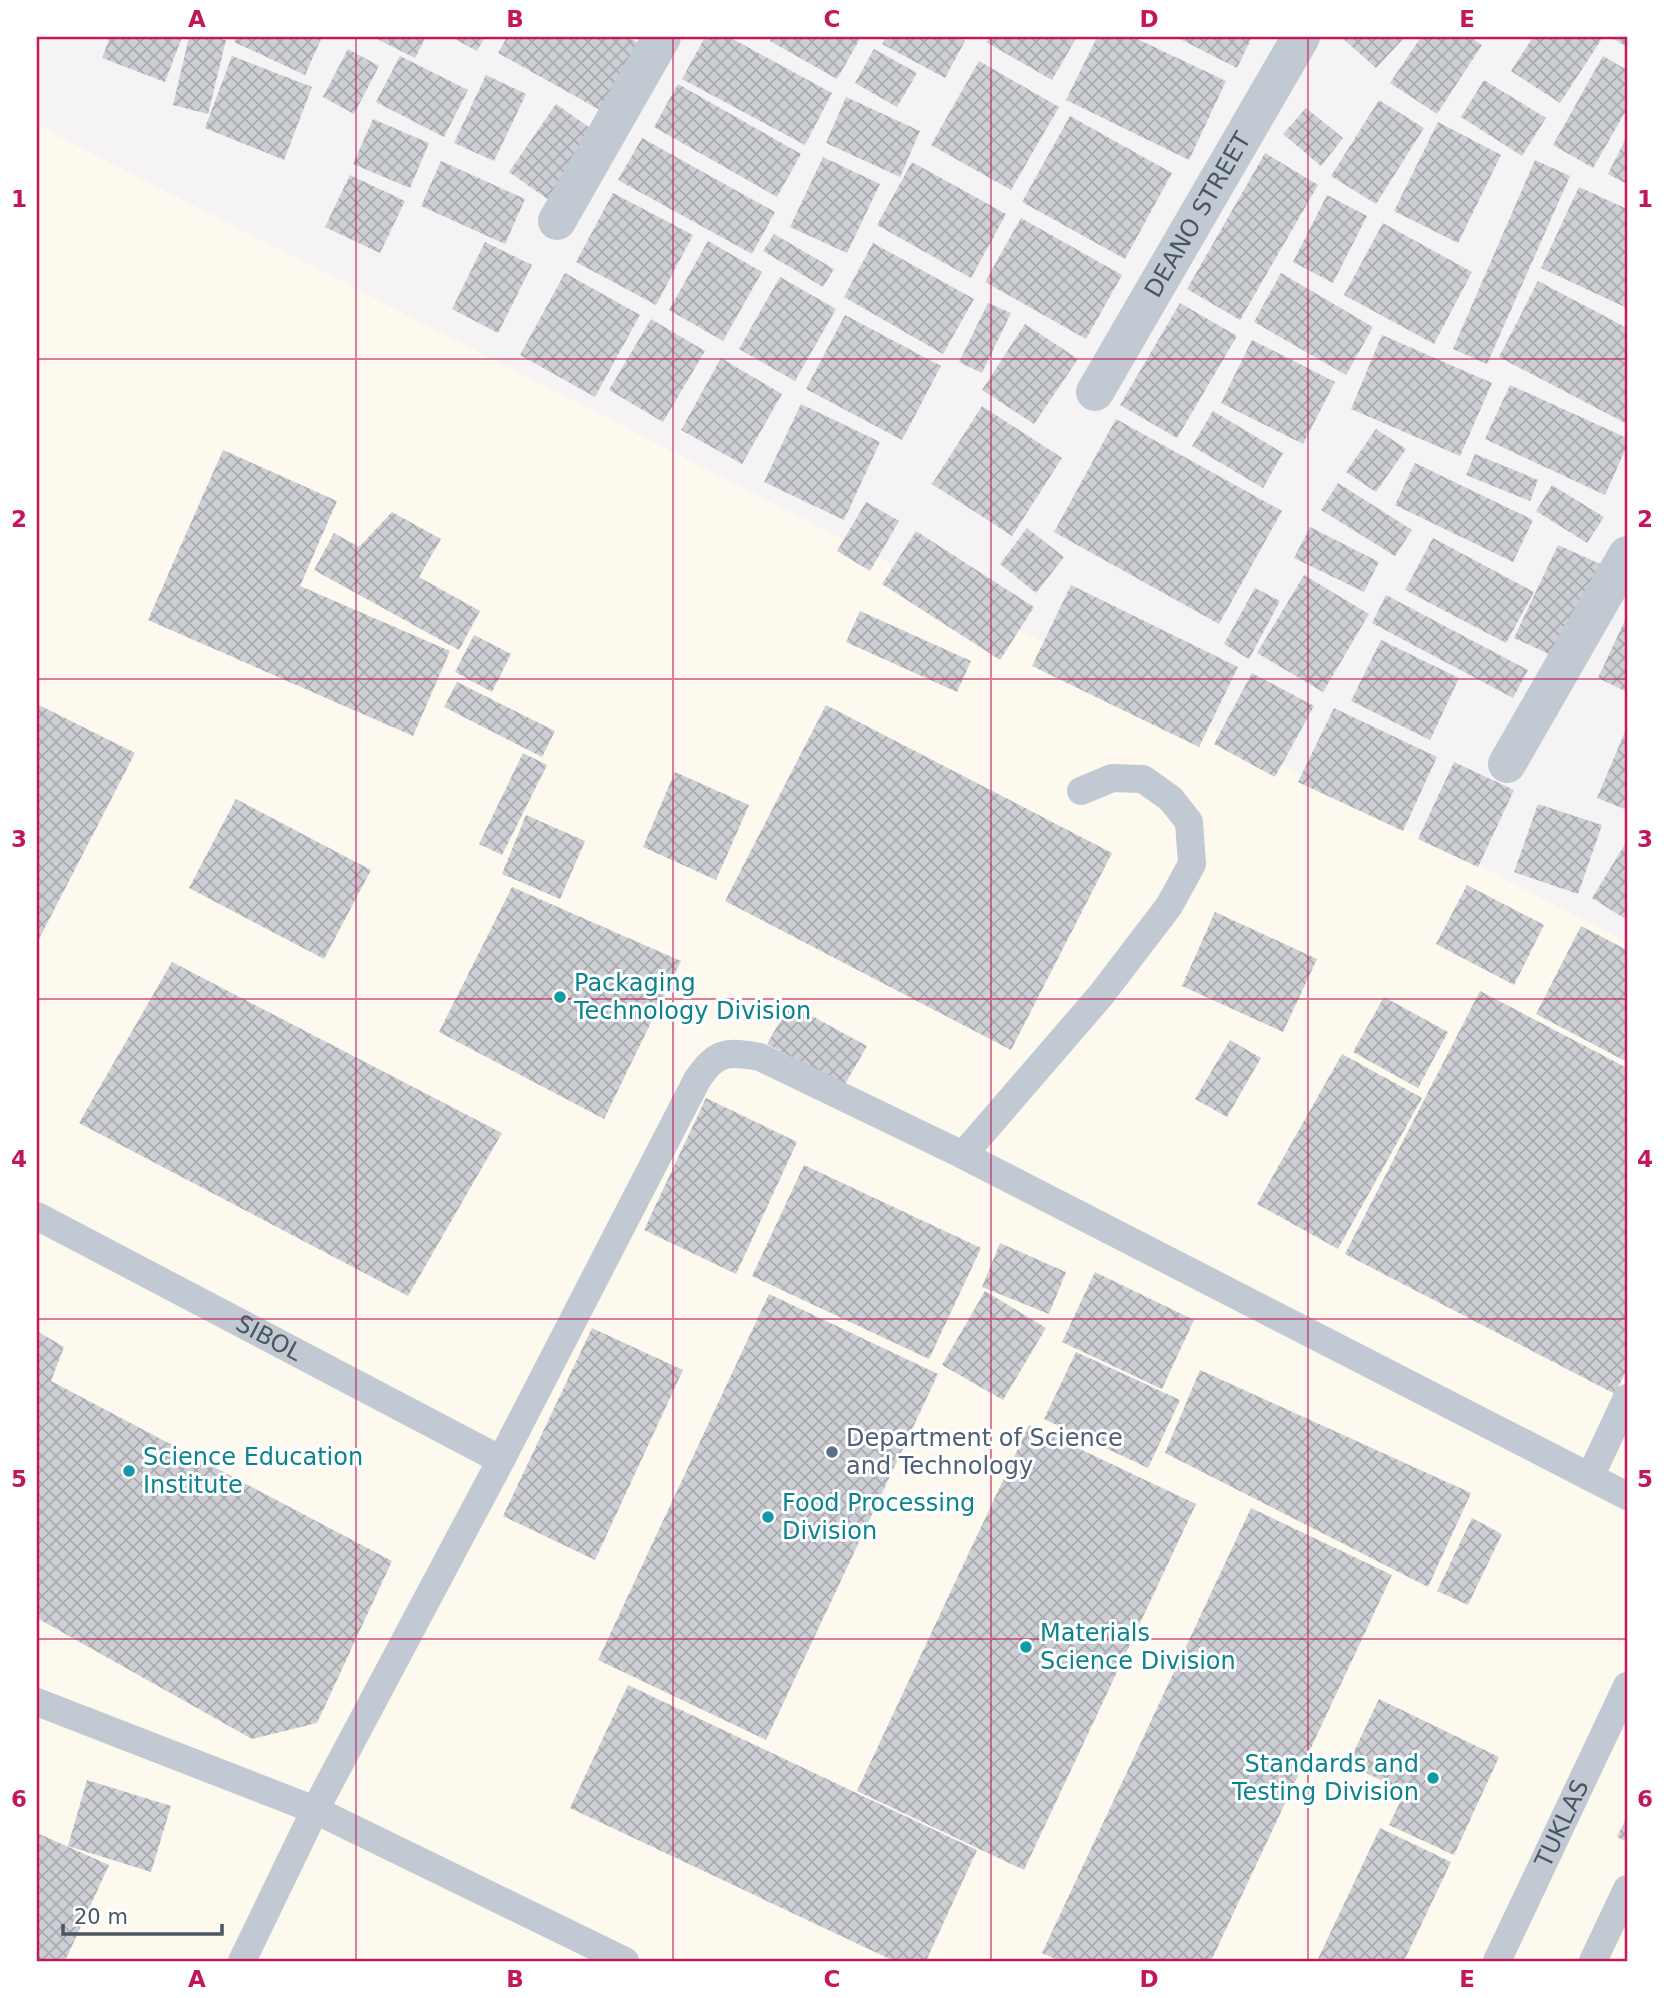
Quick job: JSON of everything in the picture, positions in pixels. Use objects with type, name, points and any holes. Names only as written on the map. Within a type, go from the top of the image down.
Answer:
[{"type":"street","points":[[557,221],[662,37]]},
{"type":"street","name":"DEANO STREET","points":[[1095,392],[1301,37]]},
{"type":"street","points":[[1507,764],[1627,555]]},
{"type":"lane","points":[[963,1155],[1101,995],[1169,906],[1192,864],[1189,822],[1171,799],[1143,779],[1112,778],[1081,791]]},
{"type":"lane","points":[[242,1961],[315,1810],[501,1460],[697,1080],[706,1066],[720,1055],[739,1053],[760,1056],[963,1155],[1627,1496]]},
{"type":"lane","name":"SIBOL","points":[[37,1216],[501,1460]]},
{"type":"lane","points":[[1590,1477],[1627,1398]]},
{"type":"lane","name":"TUKLAS","points":[[1497,1961],[1627,1686]]},
{"type":"lane","points":[[37,1702],[315,1810],[625,1961]]},
{"type":"lane","points":[[1593,1961],[1627,1889]]},
{"type":"shaded area","name":"Department of Science and Technology","points":[[37,125],[1627,942],[1627,1961],[37,1961]]},
{"type":"building","points":[[110,37],[182,37],[165,82],[102,58]]},
{"type":"building","points":[[189,37],[226,40],[208,114],[173,105]]},
{"type":"building","points":[[237,37],[322,37],[305,75],[234,42]]},
{"type":"building","points":[[373,37],[426,37],[415,58]]},
{"type":"building","points":[[451,37],[485,37],[477,51]]},
{"type":"building","points":[[507,37],[627,37],[644,46],[607,114],[498,53]]},
{"type":"building","points":[[705,37],[729,37],[832,93],[805,145],[682,79]]},
{"type":"building","points":[[772,37],[861,37],[837,79],[770,41]]},
{"type":"building","points":[[887,37],[958,37],[965,41],[945,78],[882,44]]},
{"type":"building","points":[[990,37],[1077,37],[1052,80],[986,42]]},
{"type":"building","points":[[1097,37],[1133,37],[1226,81],[1189,160],[1066,100]]},
{"type":"building","points":[[1176,37],[1252,37],[1237,68]]},
{"type":"building","points":[[1341,37],[1405,37],[1376,68]]},
{"type":"building","points":[[1421,37],[1470,37],[1482,45],[1437,114],[1390,83]]},
{"type":"building","points":[[1533,37],[1603,37],[1560,103],[1511,71]]},
{"type":"building","points":[[1610,37],[1627,37],[1627,47]]},
{"type":"building","points":[[348,49],[379,66],[354,114],[323,97]]},
{"type":"building","points":[[874,49],[917,73],[897,107],[855,83]]},
{"type":"building","points":[[232,56],[312,87],[284,160],[205,128]]},
{"type":"building","points":[[400,56],[468,90],[444,137],[376,102]]},
{"type":"building","points":[[1603,56],[1627,70],[1627,109],[1593,168],[1553,145]]},
{"type":"building","points":[[979,61],[1059,107],[1011,190],[931,145]]},
{"type":"building","points":[[486,75],[526,94],[494,161],[454,143]]},
{"type":"building","points":[[1484,80],[1546,118],[1522,156],[1461,117]]},
{"type":"building","points":[[678,84],[801,154],[777,197],[654,127]]},
{"type":"building","points":[[846,97],[920,131],[900,177],[826,143]]},
{"type":"building","points":[[1379,100],[1424,128],[1376,204],[1331,176]]},
{"type":"building","points":[[556,104],[603,137],[556,205],[509,172]]},
{"type":"building","points":[[1306,108],[1343,138],[1321,166],[1283,134]]},
{"type":"building","points":[[1070,116],[1172,173],[1125,259],[1022,202]]},
{"type":"building","points":[[373,119],[429,143],[410,188],[353,164]]},
{"type":"building","points":[[1438,122],[1501,155],[1458,243],[1394,211]]},
{"type":"building","points":[[1627,136],[1627,184],[1608,174]]},
{"type":"building","points":[[642,138],[775,212],[752,254],[618,180]]},
{"type":"building","points":[[1265,153],[1318,185],[1240,320],[1187,289]]},
{"type":"building","points":[[823,157],[880,184],[847,253],[790,227]]},
{"type":"building","points":[[1535,160],[1570,176],[1487,364],[1453,349]]},
{"type":"building","points":[[441,161],[525,199],[505,244],[421,206]]},
{"type":"building","points":[[912,162],[1006,214],[971,278],[877,225]]},
{"type":"building","points":[[350,175],[405,201],[380,253],[325,227]]},
{"type":"building","points":[[1579,187],[1627,209],[1627,308],[1541,268]]},
{"type":"building","points":[[613,193],[693,235],[656,305],[576,262]]},
{"type":"building","points":[[1327,195],[1367,216],[1333,283],[1293,262]]},
{"type":"building","points":[[1021,218],[1122,275],[1086,339],[985,282]]},
{"type":"building","points":[[1383,223],[1472,272],[1434,344],[1344,295]]},
{"type":"building","points":[[774,234],[834,269],[823,287],[763,251]]},
{"type":"building","points":[[708,241],[762,272],[723,341],[669,310]]},
{"type":"building","points":[[485,242],[532,265],[498,333],[452,309]]},
{"type":"building","points":[[873,243],[974,299],[943,354],[844,297]]},
{"type":"building","points":[[565,273],[640,315],[595,397],[520,355]]},
{"type":"building","points":[[1281,273],[1373,327],[1346,375],[1254,322]]},
{"type":"building","points":[[780,277],[836,309],[795,381],[739,349]]},
{"type":"building","points":[[1538,281],[1627,328],[1627,424],[1499,357]]},
{"type":"building","points":[[988,303],[1011,313],[982,373],[959,362]]},
{"type":"building","points":[[1180,303],[1237,336],[1177,438],[1120,405]]},
{"type":"building","points":[[845,315],[941,366],[902,440],[806,389]]},
{"type":"building","points":[[651,319],[705,351],[663,422],[609,390]]},
{"type":"building","points":[[1025,324],[1078,359],[1034,424],[982,390]]},
{"type":"building","points":[[1382,335],[1492,383],[1460,456],[1351,409]]},
{"type":"building","points":[[1252,340],[1335,382],[1303,444],[1221,403]]},
{"type":"building","points":[[721,358],[782,394],[742,464],[681,430]]},
{"type":"building","points":[[1510,385],[1627,438],[1627,446],[1605,495],[1485,439]]},
{"type":"building","points":[[801,404],[880,442],[844,520],[764,482]]},
{"type":"building","points":[[982,406],[1062,458],[1012,536],[932,484]]},
{"type":"building","points":[[1213,411],[1283,453],[1263,488],[1192,446]]},
{"type":"building","points":[[1116,419],[1282,511],[1219,624],[1054,532]]},
{"type":"building","points":[[1376,429],[1406,449],[1376,492],[1346,472]]},
{"type":"building","points":[[223,450],[337,501],[300,586],[450,651],[413,736],[148,620]]},
{"type":"building","points":[[1475,454],[1538,480],[1530,501],[1466,475]]},
{"type":"building","points":[[1415,463],[1533,520],[1513,562],[1395,505]]},
{"type":"building","points":[[1338,483],[1412,530],[1395,556],[1321,510]]},
{"type":"building","points":[[1552,485],[1604,517],[1587,543],[1536,511]]},
{"type":"building","points":[[866,502],[899,521],[870,571],[837,551]]},
{"type":"building","points":[[392,512],[441,539],[419,577],[480,611],[459,650],[314,570],[334,533],[359,547]]},
{"type":"building","points":[[1310,527],[1379,562],[1364,592],[1294,558]]},
{"type":"building","points":[[1027,528],[1064,557],[1036,593],[1000,564]]},
{"type":"building","points":[[916,531],[1034,607],[1000,660],[882,584]]},
{"type":"building","points":[[1433,538],[1534,592],[1506,643],[1405,590]]},
{"type":"building","points":[[1558,545],[1607,567],[1564,661],[1514,638]]},
{"type":"building","points":[[1304,575],[1369,614],[1323,692],[1257,653]]},
{"type":"building","points":[[1071,585],[1238,667],[1199,747],[1032,666]]},
{"type":"building","points":[[1255,588],[1280,601],[1249,659],[1224,644]]},
{"type":"building","points":[[1386,595],[1528,670],[1513,698],[1372,623]]},
{"type":"building","points":[[860,611],[971,661],[957,692],[846,642]]},
{"type":"building","points":[[1627,616],[1627,692],[1598,678]]},
{"type":"building","points":[[474,635],[511,654],[492,692],[455,672]]},
{"type":"building","points":[[1381,640],[1459,678],[1430,740],[1351,701]]},
{"type":"building","points":[[1252,673],[1314,706],[1275,777],[1214,744]]},
{"type":"building","points":[[457,682],[555,731],[542,757],[444,707]]},
{"type":"building","points":[[37,704],[135,753],[37,943]]},
{"type":"building","points":[[826,705],[1112,853],[1011,1050],[725,901]]},
{"type":"building","points":[[1334,708],[1437,757],[1403,831],[1298,782]]},
{"type":"building","points":[[1627,727],[1627,810],[1597,798]]},
{"type":"building","points":[[523,753],[547,765],[502,855],[479,844]]},
{"type":"building","points":[[1454,762],[1514,790],[1478,867],[1418,839]]},
{"type":"building","points":[[675,772],[749,805],[716,880],[643,847]]},
{"type":"building","points":[[236,799],[371,870],[324,959],[189,888]]},
{"type":"building","points":[[1538,804],[1602,825],[1578,894],[1514,872]]},
{"type":"building","points":[[526,815],[585,841],[560,899],[502,874]]},
{"type":"building","points":[[1627,841],[1627,920],[1592,898]]},
{"type":"building","points":[[1467,885],[1544,925],[1514,985],[1436,944]]},
{"type":"building","name":"Packaging Technology Division","points":[[512,887],[681,961],[604,1119],[439,1032]]},
{"type":"building","points":[[1215,912],[1317,959],[1283,1032],[1182,986]]},
{"type":"building","points":[[1581,926],[1627,950],[1627,1062],[1536,1014]]},
{"type":"building","points":[[172,962],[502,1133],[408,1296],[79,1123]]},
{"type":"building","points":[[1480,991],[1627,1068],[1627,1369],[1615,1394],[1345,1254]]},
{"type":"building","points":[[1384,997],[1448,1032],[1418,1088],[1353,1052]]},
{"type":"building","points":[[790,1004],[867,1046],[844,1086],[767,1044]]},
{"type":"building","points":[[1230,1040],[1261,1058],[1227,1117],[1195,1099]]},
{"type":"building","points":[[1342,1054],[1422,1098],[1338,1249],[1257,1204]]},
{"type":"building","points":[[706,1098],[797,1142],[736,1274],[644,1230]]},
{"type":"building","points":[[804,1165],[981,1248],[929,1359],[752,1276]]},
{"type":"building","points":[[1000,1243],[1066,1272],[1049,1314],[982,1287]]},
{"type":"building","points":[[1095,1272],[1194,1320],[1162,1389],[1062,1342]]},
{"type":"building","points":[[985,1291],[1046,1328],[1003,1400],[942,1365]]},
{"type":"building","name":"Food Processing Division","points":[[769,1294],[938,1374],[766,1740],[598,1660]]},
{"type":"building","points":[[592,1328],[683,1370],[595,1560],[503,1516]]},
{"type":"building","name":"Science Education Institute","points":[[37,1331],[64,1347],[51,1381],[392,1561],[317,1723],[252,1739],[37,1618]]},
{"type":"building","points":[[1076,1352],[1180,1400],[1148,1468],[1044,1419]]},
{"type":"building","points":[[1200,1370],[1471,1493],[1428,1587],[1165,1453]]},
{"type":"building","name":"Materials Science Division","points":[[1029,1425],[1196,1504],[1024,1870],[857,1791]]},
{"type":"building","points":[[1251,1508],[1392,1575],[1211,1961],[1060,1961],[1042,1953]]},
{"type":"building","points":[[1472,1518],[1502,1534],[1468,1605],[1437,1591]]},
{"type":"building","points":[[628,1685],[977,1850],[926,1961],[894,1961],[570,1808]]},
{"type":"building","name":"Standards and Testing Division","points":[[1379,1699],[1499,1757],[1454,1855],[1389,1825],[1405,1792],[1348,1764]]},
{"type":"building","points":[[87,1780],[171,1806],[151,1872],[68,1846]]},
{"type":"building","points":[[1627,1816],[1627,1842],[1617,1837]]},
{"type":"building","points":[[1380,1828],[1451,1862],[1404,1961],[1317,1961]]},
{"type":"building","points":[[37,1833],[109,1865],[65,1961],[37,1961]]},
{"type":"place","name":"Packaging Technology Division","points":[[560,997]]},
{"type":"place","name":"Department of Science and Technology","points":[[832,1452]]},
{"type":"place","name":"Science Education Institute","points":[[129,1471]]},
{"type":"place","name":"Food Processing Division","points":[[768,1517]]},
{"type":"place","name":"Materials Science Division","points":[[1026,1647]]},
{"type":"place","name":"Standards and Testing Division","points":[[1433,1778]]}]
